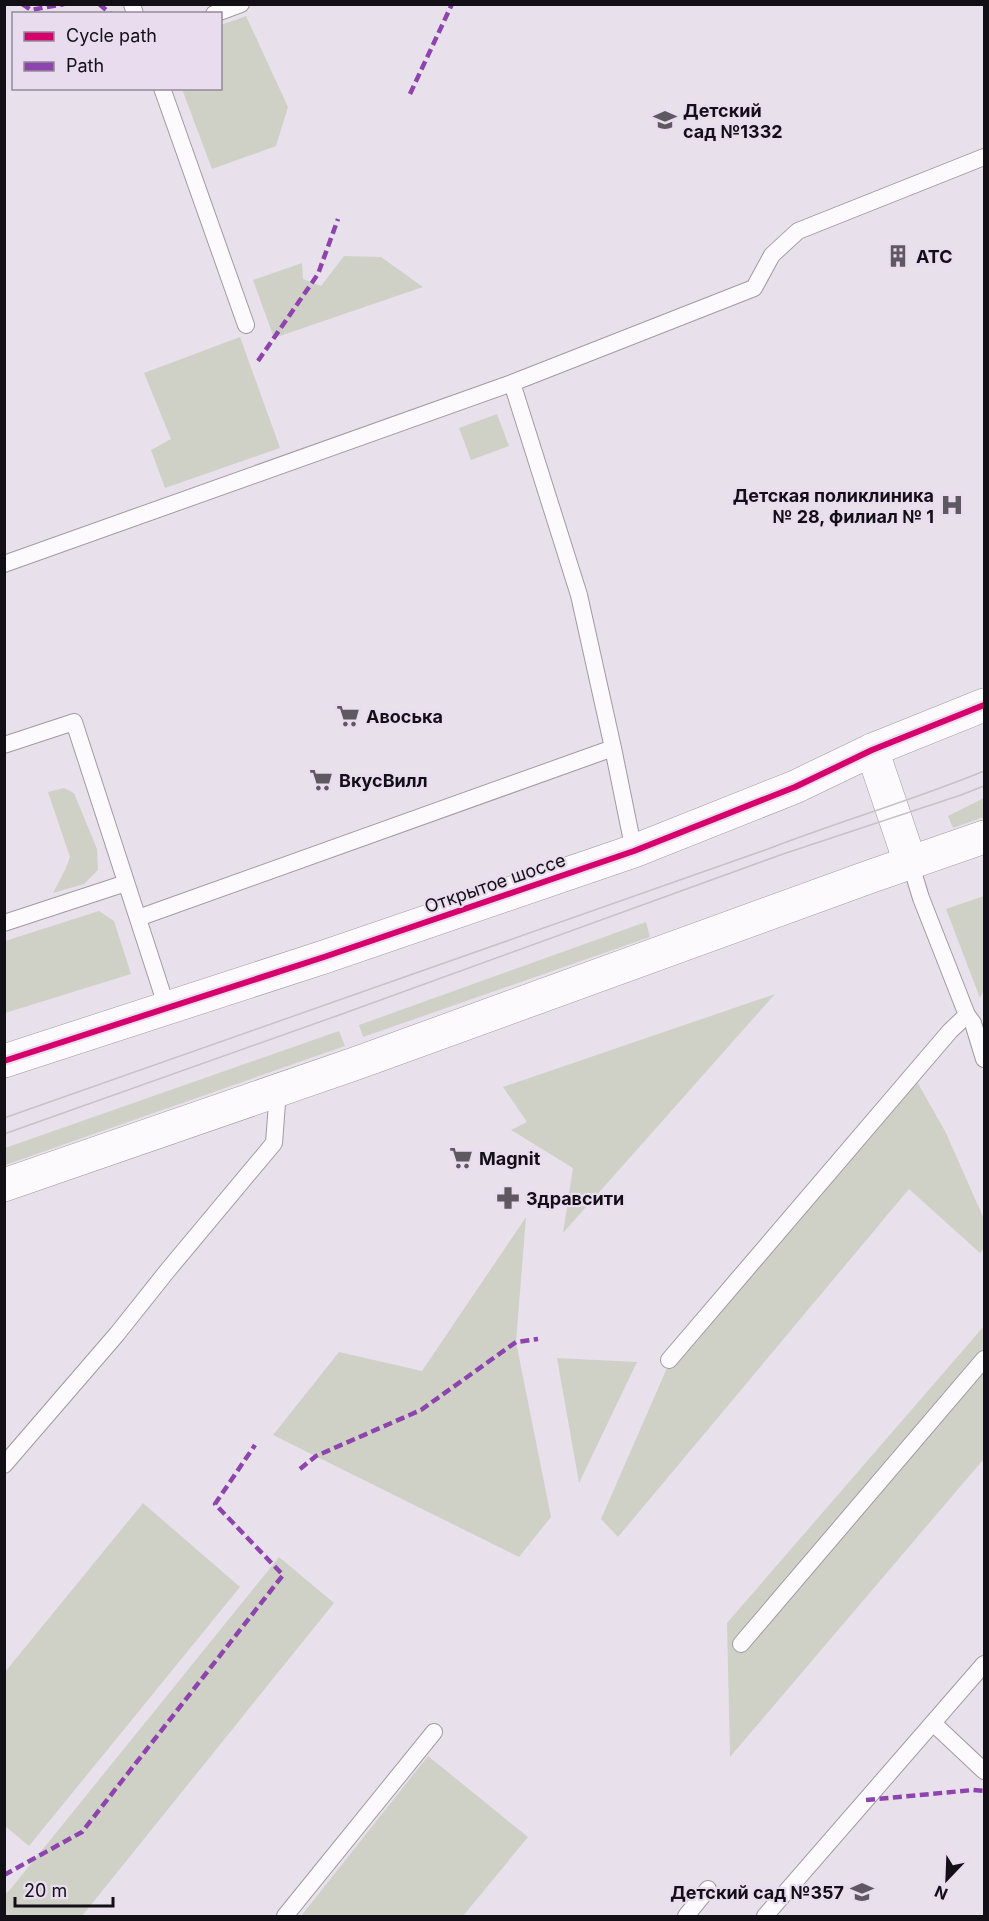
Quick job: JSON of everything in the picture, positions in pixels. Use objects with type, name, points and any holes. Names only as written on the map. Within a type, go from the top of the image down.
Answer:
[{"type":"street","name":"Открытое шоссе","points":[[4,1061],[634,851],[795,787],[872,750],[984,705]]},
{"type":"street","points":[[872,750],[910,862]]},
{"type":"street","points":[[4,1185],[357,1064],[984,837]]},
{"type":"lane","points":[[219,12],[241,4]]},
{"type":"lane","points":[[163,90],[246,325]]},
{"type":"lane","points":[[4,564],[512,383],[754,288],[772,255],[798,231],[984,157]]},
{"type":"lane","points":[[512,383],[579,595],[634,851]]},
{"type":"lane","points":[[4,745],[74,722],[167,1008]]},
{"type":"lane","points":[[138,918],[613,748]]},
{"type":"lane","points":[[910,862],[921,898],[975,1023],[984,1059]]},
{"type":"lane","points":[[4,922],[126,883]]},
{"type":"lane","points":[[669,1360],[942,1040],[975,1023]]},
{"type":"lane","points":[[4,1465],[117,1334],[274,1143],[278,1090]]},
{"type":"lane","points":[[741,1644],[984,1359]]},
{"type":"lane","points":[[765,1917],[984,1664]]},
{"type":"lane","points":[[933,1723],[984,1771]]},
{"type":"lane","points":[[285,1917],[434,1732]]},
{"type":"lane","points":[[686,1917],[708,1889]]},
{"type":"shaded area","points":[[246,16],[288,107],[276,146],[212,169],[182,90],[222,90],[222,25]]},
{"type":"shaded area","points":[[344,256],[381,257],[423,287],[274,338],[253,280],[302,263],[303,279],[321,286]]},
{"type":"shaded area","points":[[240,337],[280,448],[165,488],[151,450],[171,439],[144,373]]},
{"type":"shaded area","points":[[497,414],[509,446],[471,460],[459,428]]},
{"type":"shaded area","points":[[64,788],[74,793],[97,849],[98,870],[84,884],[53,893],[70,857],[48,792]]},
{"type":"shaded area","points":[[984,798],[984,817],[953,828],[948,816]]},
{"type":"shaded area","points":[[984,896],[984,990],[980,998],[946,909]]},
{"type":"shaded area","points":[[99,911],[114,921],[131,974],[5,1013],[5,941]]},
{"type":"shaded area","points":[[646,922],[650,937],[363,1037],[359,1025]]},
{"type":"shaded area","points":[[775,994],[563,1233],[573,1168],[511,1130],[527,1122],[503,1087]]},
{"type":"shaded area","points":[[339,1031],[345,1046],[5,1165],[5,1148]]},
{"type":"shaded area","points":[[915,1078],[946,1133],[984,1219],[984,1248],[980,1253],[909,1189],[618,1537],[601,1519],[674,1352]]},
{"type":"shaded area","points":[[526,1217],[516,1342],[551,1517],[519,1557],[273,1435],[339,1352],[422,1371]]},
{"type":"shaded area","points":[[984,1326],[984,1463],[982,1461],[730,1757],[727,1623]]},
{"type":"shaded area","points":[[557,1358],[637,1362],[579,1483]]},
{"type":"shaded area","points":[[143,1503],[240,1587],[29,1846],[5,1826],[5,1672]]},
{"type":"shaded area","points":[[279,1557],[334,1603],[82,1916],[5,1916],[5,1894]]},
{"type":"shaded area","points":[[428,1756],[528,1837],[463,1916],[301,1916]]},
{"type":"tram line","points":[[4,1118],[984,771]]},
{"type":"tram line","points":[[4,1134],[783,854],[984,786]]},
{"type":"marked path","points":[[22,4],[31,10],[64,4]]},
{"type":"marked path","points":[[99,4],[109,12]]},
{"type":"marked path","points":[[410,94],[452,4]]},
{"type":"marked path","points":[[258,361],[318,274],[338,219]]},
{"type":"marked path","points":[[300,1469],[316,1456],[421,1410],[516,1342],[538,1339]]},
{"type":"marked path","points":[[4,1875],[82,1832],[283,1575],[215,1504],[255,1445]]},
{"type":"marked path","points":[[866,1800],[973,1790],[984,1791]]},
{"type":"cycle path","points":[[4,1061],[324,957],[634,851],[795,787],[872,750],[984,705]]},
{"type":"place","name":"Детский сад №1332","points":[[665,120]]},
{"type":"place","name":"АТС","points":[[898,256]]},
{"type":"place","name":"Детская поликлиника № 28, филиал № 1","points":[[952,505]]},
{"type":"place","name":"Авоська","points":[[348,716]]},
{"type":"place","name":"ВкусВилл","points":[[321,780]]},
{"type":"place","name":"Magnit","points":[[461,1158]]},
{"type":"place","name":"Здравсити","points":[[508,1198]]},
{"type":"place","name":"Детский сад №357","points":[[862,1892]]}]
